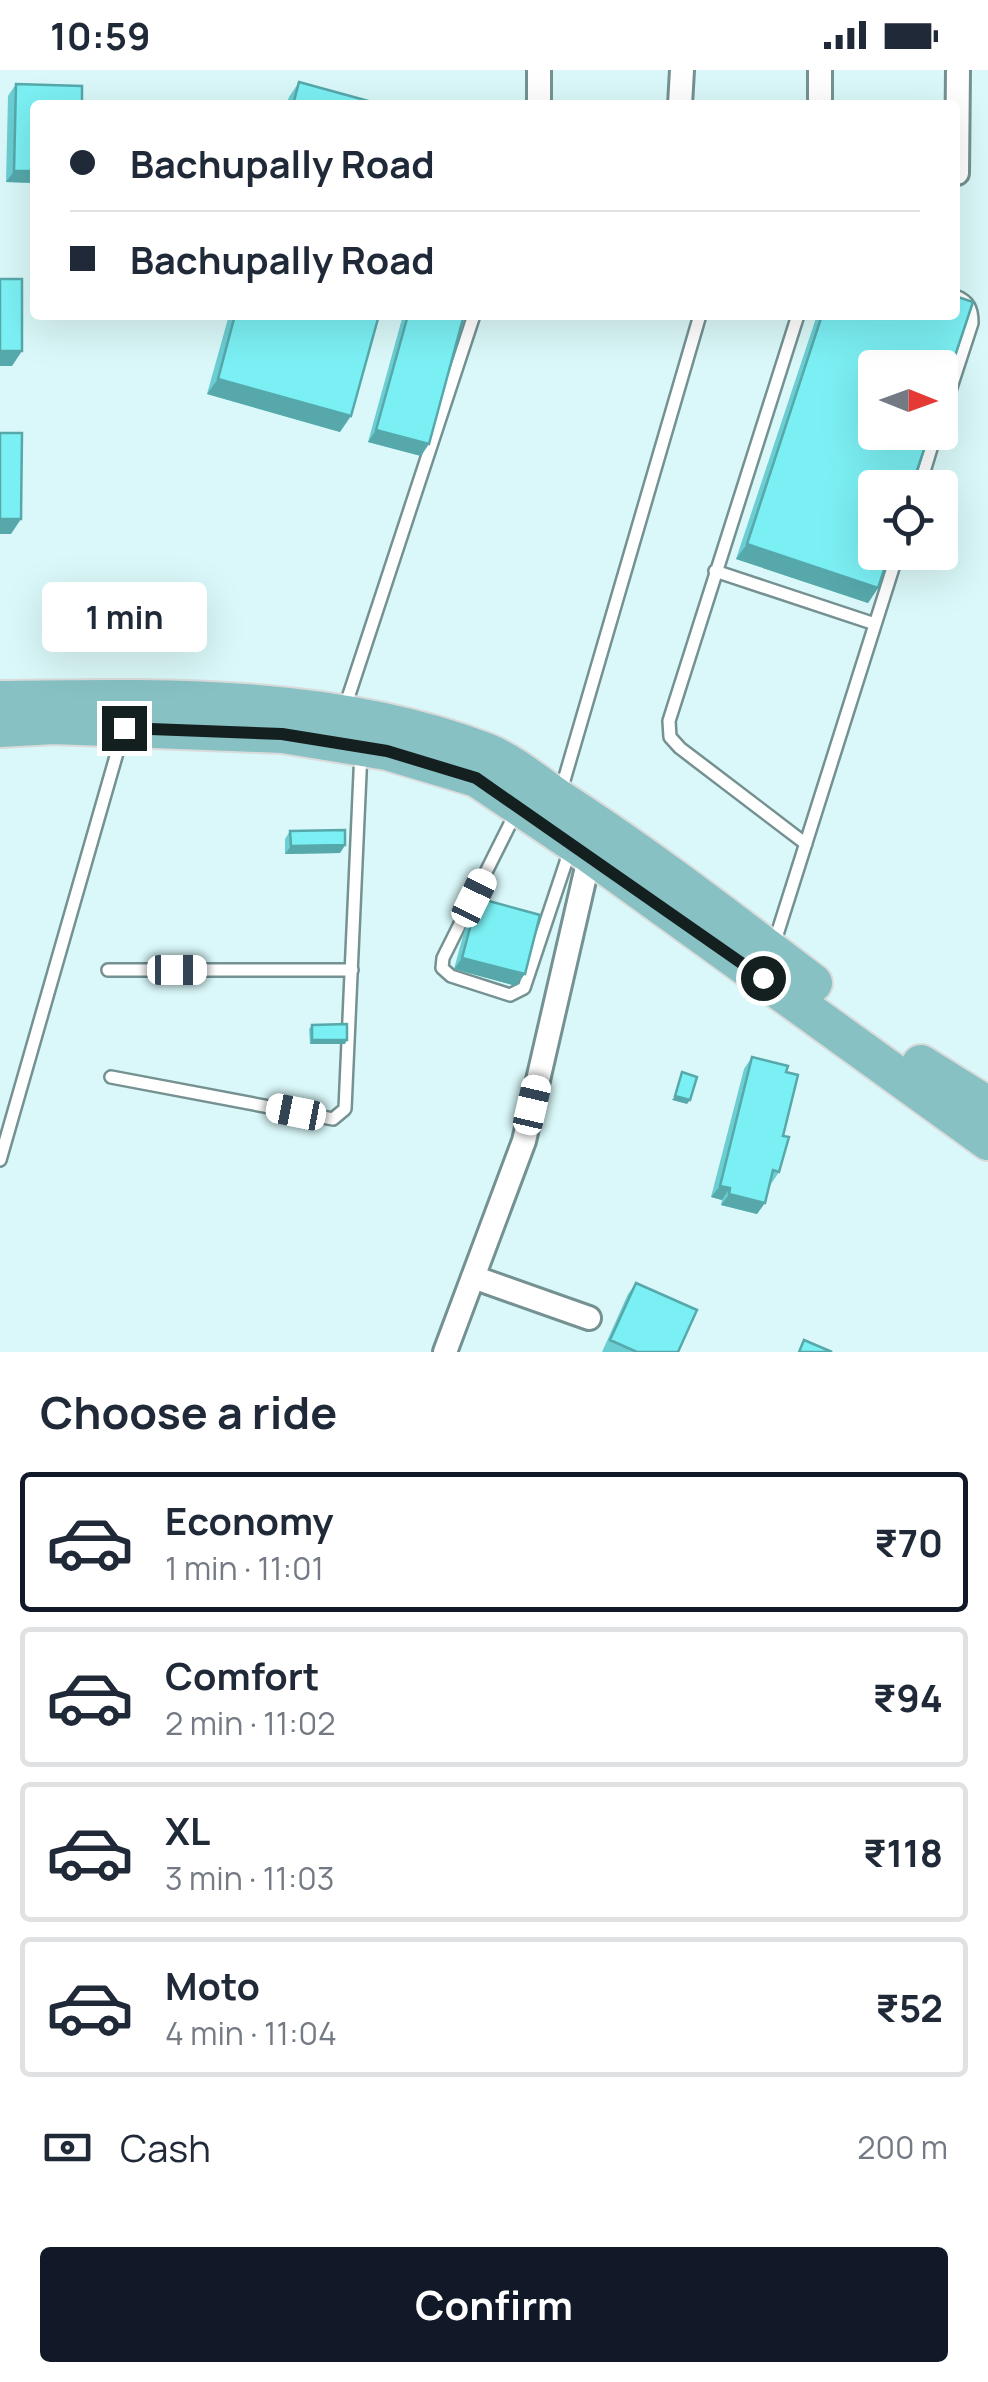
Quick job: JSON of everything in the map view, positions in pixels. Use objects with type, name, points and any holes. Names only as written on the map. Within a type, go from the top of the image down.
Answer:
[{"type":"main road","points":[[0,700],[166,698],[270,706],[352,731],[476,778],[581,848],[988,1142]]},
{"type":"main road","points":[[0,728],[54,726],[282,734],[405,729],[489,753],[558,798],[938,1077],[988,1106]]},
{"type":"street","points":[[539,70],[539,100]]},
{"type":"street","points":[[680,100],[682,70]]},
{"type":"street","points":[[820,70],[820,100]]},
{"type":"street","points":[[958,70],[958,100]]},
{"type":"street","points":[[445,1352],[524,1141],[581,848]]},
{"type":"street","points":[[473,1277],[589,1318]]},
{"type":"lane","points":[[958,366],[972,324],[972,309],[960,298]]},
{"type":"lane","points":[[112,1076],[333,1119],[344,1110],[352,970],[352,731],[473,320]]},
{"type":"lane","points":[[558,798],[699,320]]},
{"type":"lane","points":[[796,320],[670,710],[670,736],[701,767],[806,844]]},
{"type":"lane","points":[[771,952],[892,570]]},
{"type":"lane","points":[[716,571],[875,624]]},
{"type":"lane","points":[[0,1160],[124,728]]},
{"type":"lane","points":[[519,806],[443,958],[442,968],[451,976],[510,995],[524,988],[581,848]]},
{"type":"lane","points":[[108,970],[352,970]]},
{"type":"building","points":[[299,82],[365,100],[294,100]]},
{"type":"building","points":[[16,84],[82,86],[82,100],[30,100],[30,171],[14,171]]},
{"type":"building","points":[[0,279],[22,279],[22,351],[0,351]]},
{"type":"building","points":[[960,298],[973,302],[957,350],[858,350],[858,450],[924,450],[917,470],[858,470],[858,570],[884,570],[878,588],[747,544],[820,320],[960,320]]},
{"type":"building","points":[[234,320],[378,320],[351,416],[218,379]]},
{"type":"building","points":[[407,320],[463,320],[429,444],[376,430]]},
{"type":"building","points":[[0,433],[22,433],[21,519],[0,519]]},
{"type":"building","points":[[345,830],[345,845],[291,846],[290,831]]},
{"type":"building","points":[[478,898],[540,915],[525,974],[462,958]]},
{"type":"building","points":[[347,1024],[347,1040],[312,1040],[312,1025]]},
{"type":"building","points":[[752,1057],[788,1066],[786,1072],[798,1075],[783,1136],[789,1137],[779,1172],[773,1170],[765,1203],[729,1194],[730,1188],[720,1186]]},
{"type":"building","points":[[682,1072],[697,1077],[690,1100],[675,1096]]},
{"type":"building","points":[[636,1283],[697,1310],[678,1352],[637,1352],[610,1340]]},
{"type":"building","points":[[804,1340],[832,1352],[799,1352]]},
{"type":"route","points":[[124,728],[282,734],[387,751],[476,778],[763,978]]}]
